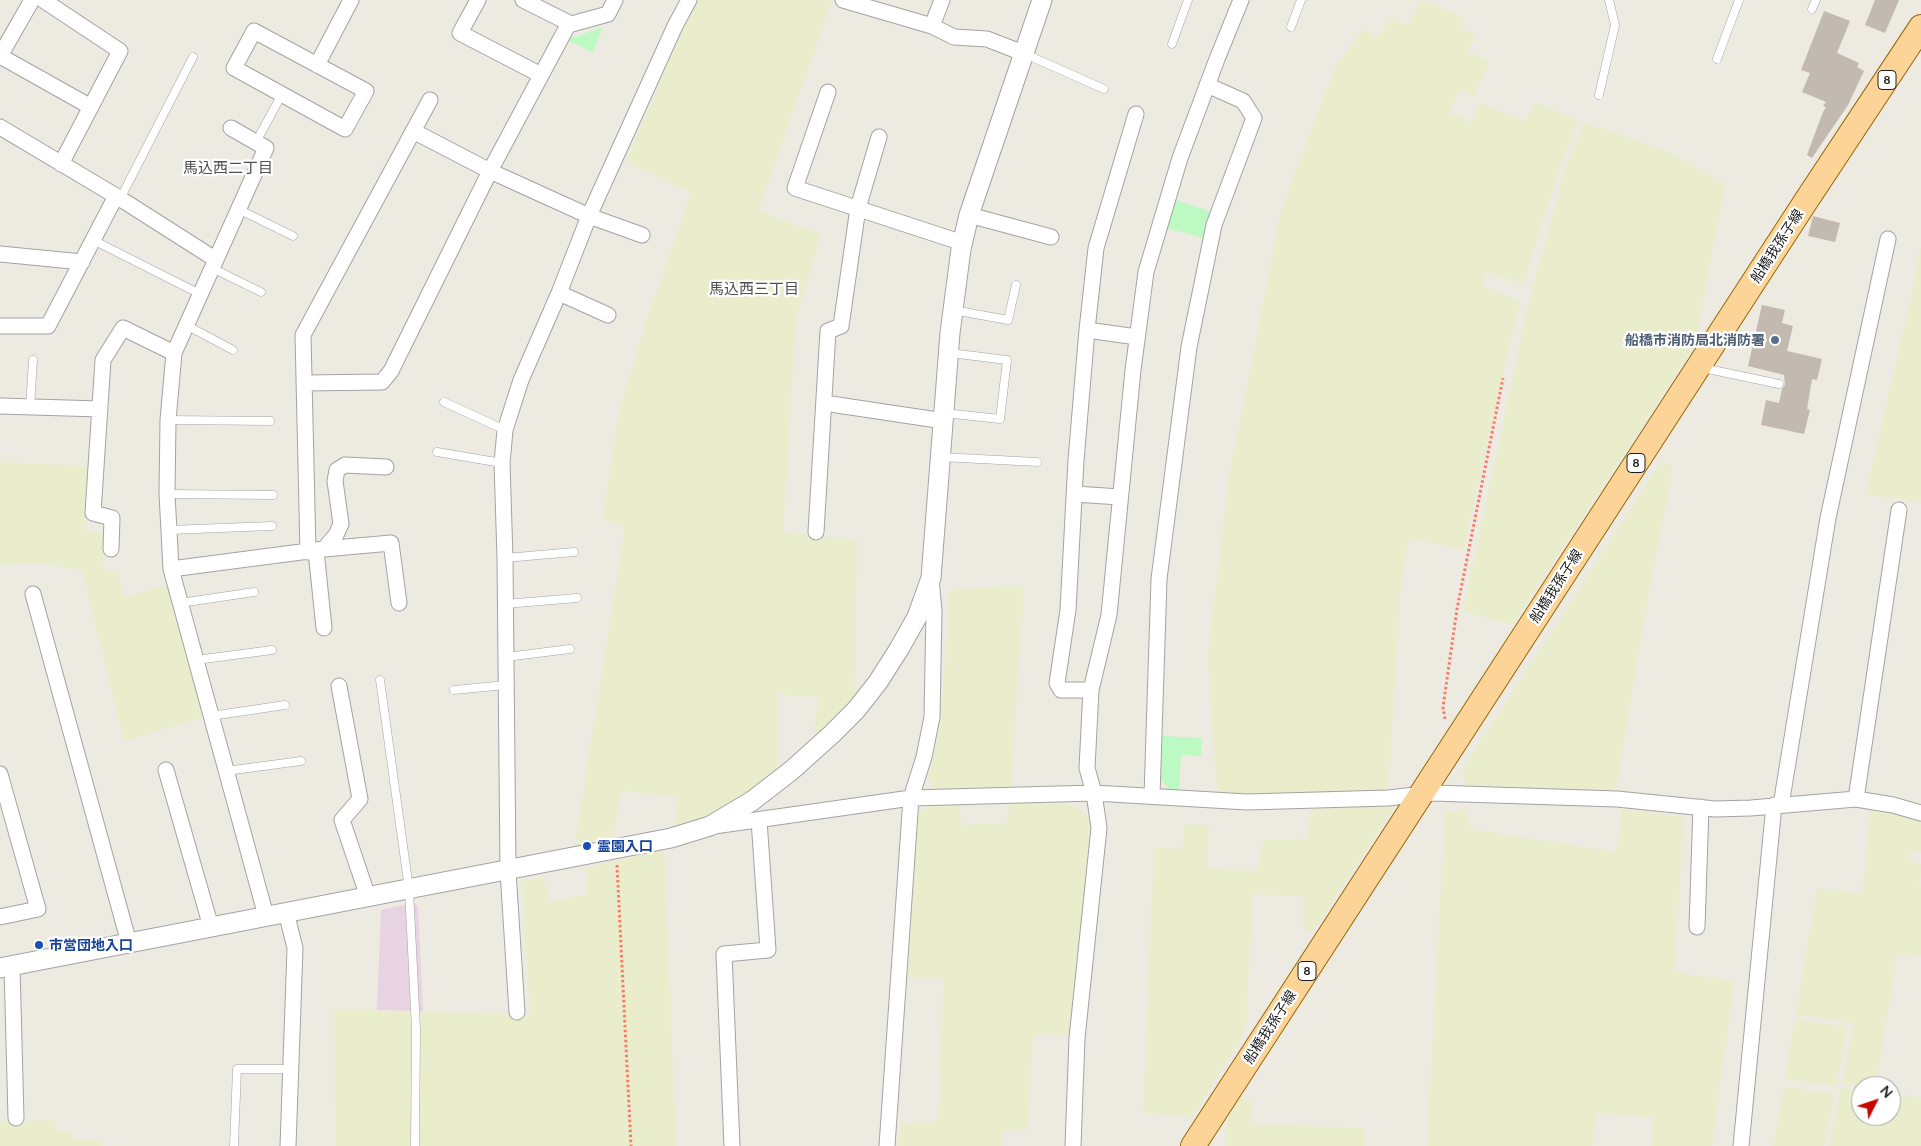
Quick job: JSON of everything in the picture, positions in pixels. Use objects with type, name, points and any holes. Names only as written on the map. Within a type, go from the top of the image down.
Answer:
[{"type":"main road","name":"船橋我孫子線","points":[[1193,1146],[1698,367],[1921,28]]},
{"type":"street","points":[[32,0],[0,56],[91,107]]},
{"type":"street","points":[[43,0],[120,51],[62,164]]},
{"type":"street","points":[[317,65],[351,0]]},
{"type":"street","points":[[478,0],[460,33],[541,75]]},
{"type":"street","points":[[523,0],[571,24]]},
{"type":"street","points":[[304,383],[382,382],[391,372],[490,171],[568,25],[608,14],[615,0]]},
{"type":"street","points":[[517,1012],[508,871],[505,558],[502,463],[505,430],[522,380],[589,216],[675,26],[689,0]]},
{"type":"street","points":[[843,0],[932,26],[954,37],[987,39],[1023,53]]},
{"type":"street","points":[[932,26],[942,0]]},
{"type":"street","points":[[887,1146],[911,798],[924,757],[932,717],[934,611],[931,578],[949,353],[962,243],[969,215],[1042,0]]},
{"type":"street","points":[[1072,1146],[1077,1038],[1098,828],[1094,793],[1088,768],[1091,690],[1109,615],[1137,337],[1146,272],[1180,158],[1241,0]]},
{"type":"street","points":[[254,31],[317,65],[366,91],[345,129],[234,68],[254,31]]},
{"type":"street","points":[[1152,796],[1159,579],[1189,347],[1214,225],[1254,118],[1243,101],[1207,85]]},
{"type":"street","points":[[828,92],[796,188],[962,243]]},
{"type":"street","points":[[324,628],[316,551],[304,383],[303,335],[430,100]]},
{"type":"street","points":[[1091,690],[1061,690],[1057,683],[1068,610],[1075,494],[1096,248],[1136,114]]},
{"type":"street","points":[[0,127],[118,197],[214,263]]},
{"type":"street","points":[[231,128],[266,148],[174,353],[168,420],[167,494],[171,569],[266,916]]},
{"type":"street","points":[[413,131],[490,171],[589,216],[642,235]]},
{"type":"street","points":[[816,532],[828,331],[841,326],[858,208],[879,137]]},
{"type":"street","points":[[0,326],[48,326],[118,197]]},
{"type":"street","points":[[969,215],[1052,237]]},
{"type":"street","points":[[1740,1146],[1778,805],[1828,518],[1888,239]]},
{"type":"street","points":[[0,254],[82,262]]},
{"type":"street","points":[[559,293],[608,315]]},
{"type":"street","points":[[110,549],[112,518],[93,513],[102,360],[123,328],[174,353]]},
{"type":"street","points":[[1088,330],[1137,337]]},
{"type":"street","points":[[824,403],[944,417]]},
{"type":"street","points":[[0,406],[100,409]]},
{"type":"street","points":[[316,551],[336,535],[341,524],[335,480],[337,470],[345,465],[386,467]]},
{"type":"street","points":[[1075,494],[1120,497]]},
{"type":"street","points":[[1856,799],[1899,510]]},
{"type":"street","points":[[171,569],[391,543],[399,603]]},
{"type":"street","points":[[710,826],[752,801],[792,770],[856,710],[878,682],[899,649],[917,617],[931,578]]},
{"type":"street","points":[[33,594],[129,943]]},
{"type":"street","points":[[339,686],[360,800],[342,820],[368,897]]},
{"type":"street","points":[[166,770],[211,927]]},
{"type":"street","points":[[0,774],[38,909],[0,917]]},
{"type":"street","points":[[16,1118],[6,967],[616,850],[672,838],[710,826],[911,798],[1094,793],[1247,802],[1420,795],[1433,792],[1617,799],[1715,809],[1856,799],[1893,805],[1921,813]]},
{"type":"street","points":[[1697,927],[1701,807]]},
{"type":"street","points":[[732,1146],[724,954],[768,950],[760,820]]},
{"type":"street","points":[[286,912],[294,948],[288,1146]]},
{"type":"lane","points":[[1172,44],[1188,0]]},
{"type":"lane","points":[[1291,27],[1301,0]]},
{"type":"lane","points":[[1599,95],[1615,25],[1608,0]]},
{"type":"lane","points":[[1718,59],[1739,0]]},
{"type":"lane","points":[[1812,9],[1816,0]]},
{"type":"lane","points":[[1023,53],[1104,89]]},
{"type":"lane","points":[[118,197],[193,57]]},
{"type":"lane","points":[[256,142],[282,94]]},
{"type":"lane","points":[[238,210],[293,236]]},
{"type":"lane","points":[[93,240],[200,294]]},
{"type":"lane","points":[[214,263],[261,292]]},
{"type":"lane","points":[[953,310],[1008,320],[1016,285]]},
{"type":"lane","points":[[186,325],[233,350]]},
{"type":"lane","points":[[944,417],[1000,419],[1007,360],[949,353]]},
{"type":"lane","points":[[30,407],[34,360]]},
{"type":"lane","points":[[1698,367],[1779,384]]},
{"type":"lane","points":[[444,402],[505,430]]},
{"type":"lane","points":[[168,420],[270,421]]},
{"type":"lane","points":[[437,452],[502,463]]},
{"type":"lane","points":[[941,458],[1037,462]]},
{"type":"lane","points":[[167,494],[272,495]]},
{"type":"lane","points":[[169,530],[272,526]]},
{"type":"lane","points":[[505,558],[574,552]]},
{"type":"lane","points":[[180,603],[254,592]]},
{"type":"lane","points":[[505,604],[577,598]]},
{"type":"lane","points":[[506,657],[570,649]]},
{"type":"lane","points":[[196,660],[272,650]]},
{"type":"lane","points":[[380,680],[409,889],[416,1029],[415,1146]]},
{"type":"lane","points":[[454,690],[506,685]]},
{"type":"lane","points":[[211,716],[285,705]]},
{"type":"lane","points":[[226,771],[301,761]]},
{"type":"lane","points":[[234,1146],[237,1069],[290,1069]]},
{"type":"path","points":[[1451,748],[1443,707],[1457,609],[1503,378]]},
{"type":"path","points":[[616,850],[631,1146]]},
{"type":"shaded area","points":[[414,903],[418,907],[423,1011],[377,1010],[381,910]]},
{"type":"green space","points":[[697,0],[832,0],[758,211],[821,234],[796,319],[783,533],[857,539],[855,695],[814,738],[818,697],[778,694],[777,771],[744,796],[707,816],[675,827],[679,797],[621,790],[612,842],[574,850],[625,527],[603,519],[618,416],[644,328],[691,192],[627,162],[682,28]]},
{"type":"green space","points":[[1421,0],[1464,17],[1458,27],[1477,35],[1467,50],[1489,62],[1474,96],[1460,91],[1449,112],[1472,123],[1480,102],[1525,122],[1535,102],[1578,120],[1560,167],[1523,284],[1486,272],[1482,286],[1520,301],[1463,550],[1409,538],[1401,587],[1388,790],[1218,795],[1213,747],[1208,655],[1228,483],[1281,210],[1337,63],[1364,29],[1379,37],[1392,17],[1407,26]]},
{"type":"green space","points":[[603,27],[593,52],[567,40]]},
{"type":"green space","points":[[1584,122],[1671,153],[1725,184],[1695,345],[1513,624],[1463,612],[1528,305],[1566,166]]},
{"type":"green space","points":[[1172,199],[1213,212],[1204,238],[1164,227]]},
{"type":"green space","points":[[1920,248],[1921,503],[1866,494],[1912,292]]},
{"type":"green space","points":[[0,462],[90,466],[86,531],[104,535],[102,569],[118,569],[124,597],[168,585],[203,717],[124,741],[82,570],[38,563],[0,565]]},
{"type":"green space","points":[[1661,462],[1673,466],[1646,608],[1615,795],[1467,787],[1461,772]]},
{"type":"green space","points":[[1024,585],[1011,787],[939,791],[928,778],[941,717],[950,590]]},
{"type":"green space","points":[[1162,736],[1202,738],[1201,756],[1181,755],[1179,790],[1170,790],[1160,778]]},
{"type":"green space","points":[[1010,803],[1062,803],[1077,808],[1087,815],[1089,822],[1081,1035],[1033,1033],[1028,1130],[1002,1130],[1001,1146],[898,1146],[900,1123],[938,1122],[944,977],[908,977],[918,813],[931,804],[960,805],[961,825],[1006,823]]},
{"type":"green space","points":[[1391,804],[1395,807],[1313,931],[1303,930],[1303,896],[1253,894],[1245,1031],[1192,1118],[1143,1112],[1154,847],[1182,849],[1185,824],[1209,825],[1207,869],[1257,871],[1264,840],[1308,839],[1311,808]]},
{"type":"green space","points":[[1871,808],[1921,821],[1921,851],[1911,850],[1907,860],[1921,864],[1921,876],[1918,885],[1921,886],[1921,956],[1897,953],[1878,1076],[1851,1076],[1851,1085],[1843,1084],[1853,1023],[1796,1014],[1817,888],[1862,894]]},
{"type":"green space","points":[[1622,809],[1684,817],[1674,972],[1734,981],[1712,1146],[1651,1146],[1654,1118],[1596,1112],[1592,1146],[1427,1146],[1445,812],[1465,810],[1470,829],[1616,852]]},
{"type":"green space","points":[[664,849],[676,1146],[336,1146],[334,1009],[530,1015],[522,881],[543,877],[550,902],[588,894],[586,868]]},
{"type":"green space","points":[[1795,1019],[1847,1027],[1836,1086],[1785,1079]]},
{"type":"green space","points":[[1784,1087],[1834,1094],[1824,1146],[1773,1146]]},
{"type":"green space","points":[[1841,1088],[1851,1090],[1851,1126],[1901,1126],[1901,1094],[1921,1098],[1921,1146],[1829,1146]]},
{"type":"green space","points":[[1239,1098],[1248,1099],[1251,1103],[1250,1124],[1365,1128],[1365,1146],[1225,1146],[1227,1118]]},
{"type":"green space","points":[[55,1120],[55,1131],[72,1131],[73,1139],[101,1140],[101,1146],[0,1146],[0,1122]]},
{"type":"building","points":[[1875,0],[1899,0],[1885,33],[1865,25]]},
{"type":"building","points":[[1824,11],[1850,21],[1837,53],[1859,63],[1857,67],[1864,71],[1848,105],[1812,158],[1807,155],[1826,107],[1823,106],[1826,102],[1802,92],[1810,73],[1801,70]]},
{"type":"building","points":[[1813,216],[1840,223],[1835,242],[1808,236]]},
{"type":"building","points":[[1762,305],[1785,310],[1782,323],[1793,326],[1787,351],[1822,359],[1817,380],[1812,379],[1807,409],[1810,410],[1804,434],[1761,425],[1766,400],[1779,403],[1782,389],[1785,385],[1784,375],[1748,366]]},
{"type":"place","name":"船橋市消防局北消防署","points":[[1775,340]]},
{"type":"place","name":"霊園入口","points":[[587,846]]},
{"type":"place","name":"市営団地入口","points":[[39,945]]},
{"type":"district","name":"馬込西二丁目","points":[[228,168]]},
{"type":"district","name":"馬込西三丁目","points":[[754,289]]}]
